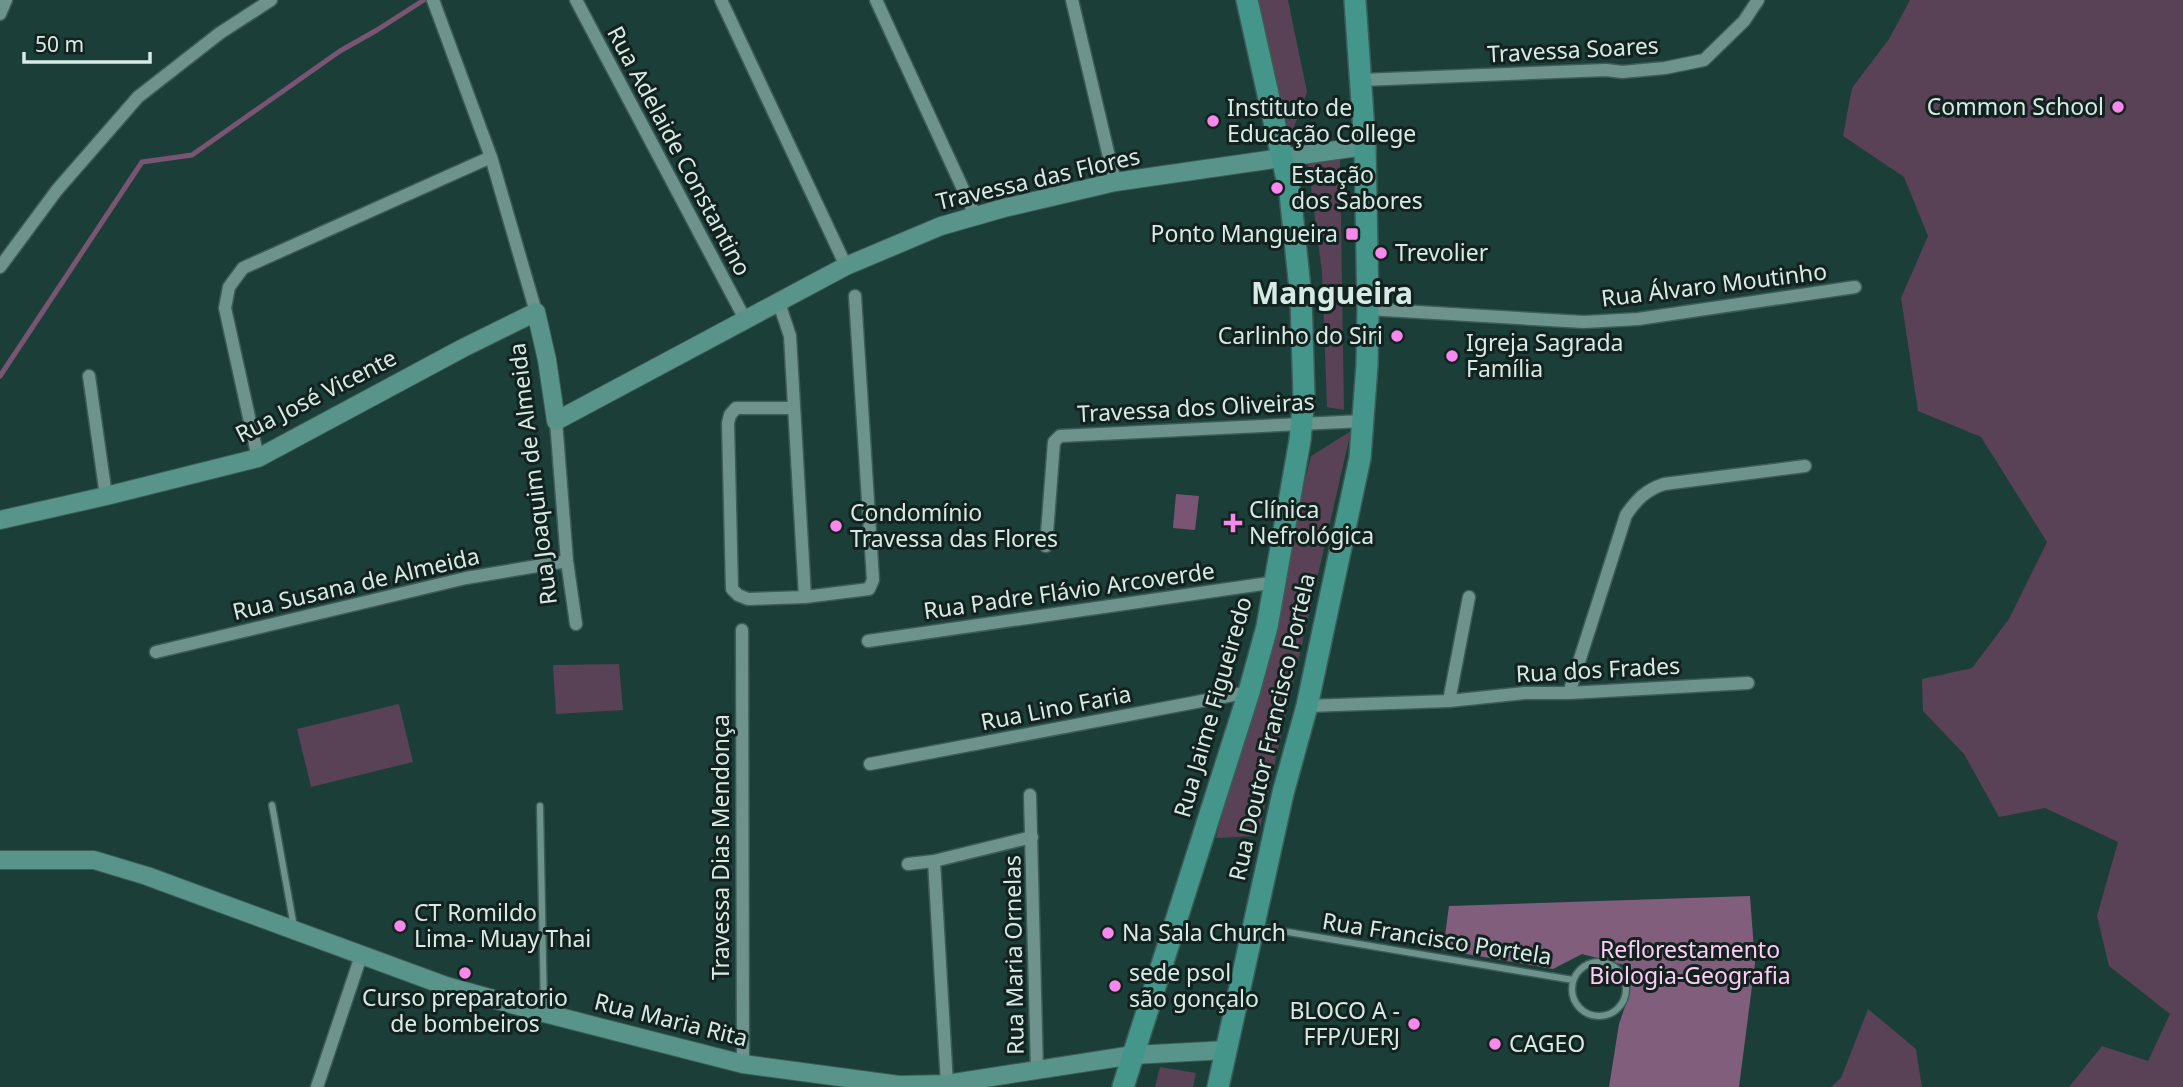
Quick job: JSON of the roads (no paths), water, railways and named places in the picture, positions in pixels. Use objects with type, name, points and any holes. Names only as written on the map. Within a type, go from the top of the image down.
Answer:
[{"type":"main road","name":"Rua Jaime Figueiredo","points":[[1123,1087],[1249,692],[1267,627],[1303,423],[1301,298],[1290,193],[1247,0]]},
{"type":"main road","name":"Rua Doutor Francisco Portela","points":[[1218,1087],[1283,793],[1307,706],[1360,458],[1368,309],[1365,146],[1355,0]]},
{"type":"street","points":[[0,15],[6,0]]},
{"type":"street","points":[[0,267],[57,190],[138,97],[220,33],[271,0]]},
{"type":"street","name":"Rua Joaquim de Almeida","points":[[433,0],[491,157],[536,312],[547,360],[556,421],[567,561],[576,624]]},
{"type":"street","name":"Rua Adelaide Constantino","points":[[576,0],[746,321]]},
{"type":"street","points":[[721,0],[846,266]]},
{"type":"street","points":[[876,0],[975,215]]},
{"type":"street","points":[[1072,0],[1115,182]]},
{"type":"street","name":"Travessa Soares","points":[[1362,80],[1606,70],[1622,72],[1691,63],[1704,60],[1744,21],[1758,0]]},
{"type":"street","name":"Travessa das Flores","points":[[556,421],[846,266],[941,226],[975,215],[1115,182],[1365,146]]},
{"type":"street","points":[[258,458],[225,308],[229,287],[243,268],[491,157]]},
{"type":"street","name":"Rua Álvaro Moutinho","points":[[1368,309],[1584,322],[1611,321],[1856,287]]},
{"type":"street","points":[[794,408],[736,408],[730,415],[728,424],[732,589],[738,595],[748,598],[805,597],[869,589],[873,580],[855,296]]},
{"type":"street","points":[[779,303],[790,336],[805,597]]},
{"type":"street","name":"Rua José Vicente","points":[[0,520],[258,458],[536,312]]},
{"type":"street","points":[[89,376],[106,496]]},
{"type":"street","name":"Travessa dos Oliveiras","points":[[1046,546],[1054,442],[1060,436],[1363,421]]},
{"type":"street","points":[[1569,693],[1626,515],[1636,500],[1650,489],[1664,484],[1805,466]]},
{"type":"street","name":"Rua Susana de Almeida","points":[[156,652],[466,578],[567,561]]},
{"type":"street","name":"Rua Padre Flávio Arcoverde","points":[[868,641],[1276,582]]},
{"type":"street","points":[[1449,701],[1469,597]]},
{"type":"street","name":"Travessa Dias Mendonça","points":[[741,630],[743,1064]]},
{"type":"street","name":"Rua dos Frades","points":[[1307,706],[1449,701],[1525,693],[1748,683]]},
{"type":"street","name":"Rua Lino Faria","points":[[870,764],[1249,692]]},
{"type":"street","name":"Rua Maria Ornelas","points":[[1030,794],[1037,1071]]},
{"type":"street","name":"Rua Maria Ornelas","points":[[908,864],[934,861],[1032,837]]},
{"type":"street","name":"Rua Maria Rita","points":[[0,860],[94,860],[147,876],[446,986],[743,1064],[899,1085],[947,1084],[1133,1055],[1227,1050]]},
{"type":"street","points":[[934,861],[947,1084]]},
{"type":"street","points":[[317,1087],[362,953]]},
{"type":"lane","points":[[272,805],[295,929]]},
{"type":"lane","points":[[540,806],[544,1013]]},
{"type":"lane","name":"Rua Francisco Portela","points":[[1253,926],[1573,980]]},
{"type":"lane","points":[[1594,962],[1612,965],[1624,979],[1625,998],[1613,1012],[1591,1016],[1576,1004],[1572,996],[1573,980],[1585,966],[1594,962]]},
{"type":"waterway","points":[[0,376],[142,162],[192,155],[340,51],[424,0]]},
{"type":"place","name":"Common School","points":[[2118,107]]},
{"type":"place","name":"Instituto de Educação College","points":[[1213,121]]},
{"type":"place","name":"Estação dos Sabores","points":[[1277,188]]},
{"type":"place","name":"Ponto Mangueira","points":[[1352,234]]},
{"type":"place","name":"Trevolier","points":[[1381,253]]},
{"type":"place","name":"Carlinho do Siri","points":[[1397,336]]},
{"type":"place","name":"Igreja Sagrada Família","points":[[1452,356]]},
{"type":"place","name":"Clínica Nefrológica","points":[[1233,523]]},
{"type":"place","name":"Condomínio Travessa das Flores","points":[[836,526]]},
{"type":"place","name":"CT Romildo Lima- Muay Thai","points":[[400,926]]},
{"type":"place","name":"Na Sala Church","points":[[1108,933]]},
{"type":"place","name":"Curso preparatorio de bombeiros","points":[[465,973]]},
{"type":"place","name":"sede psol são gonçalo","points":[[1115,986]]},
{"type":"place","name":"BLOCO A - FFP/UERJ","points":[[1414,1024]]},
{"type":"place","name":"CAGEO","points":[[1495,1044]]},
{"type":"district","name":"Mangueira","points":[[1332,294]]},
{"type":"park label","name":"Reflorestamento Biologia-Geografia","points":[[1690,963]]}]
